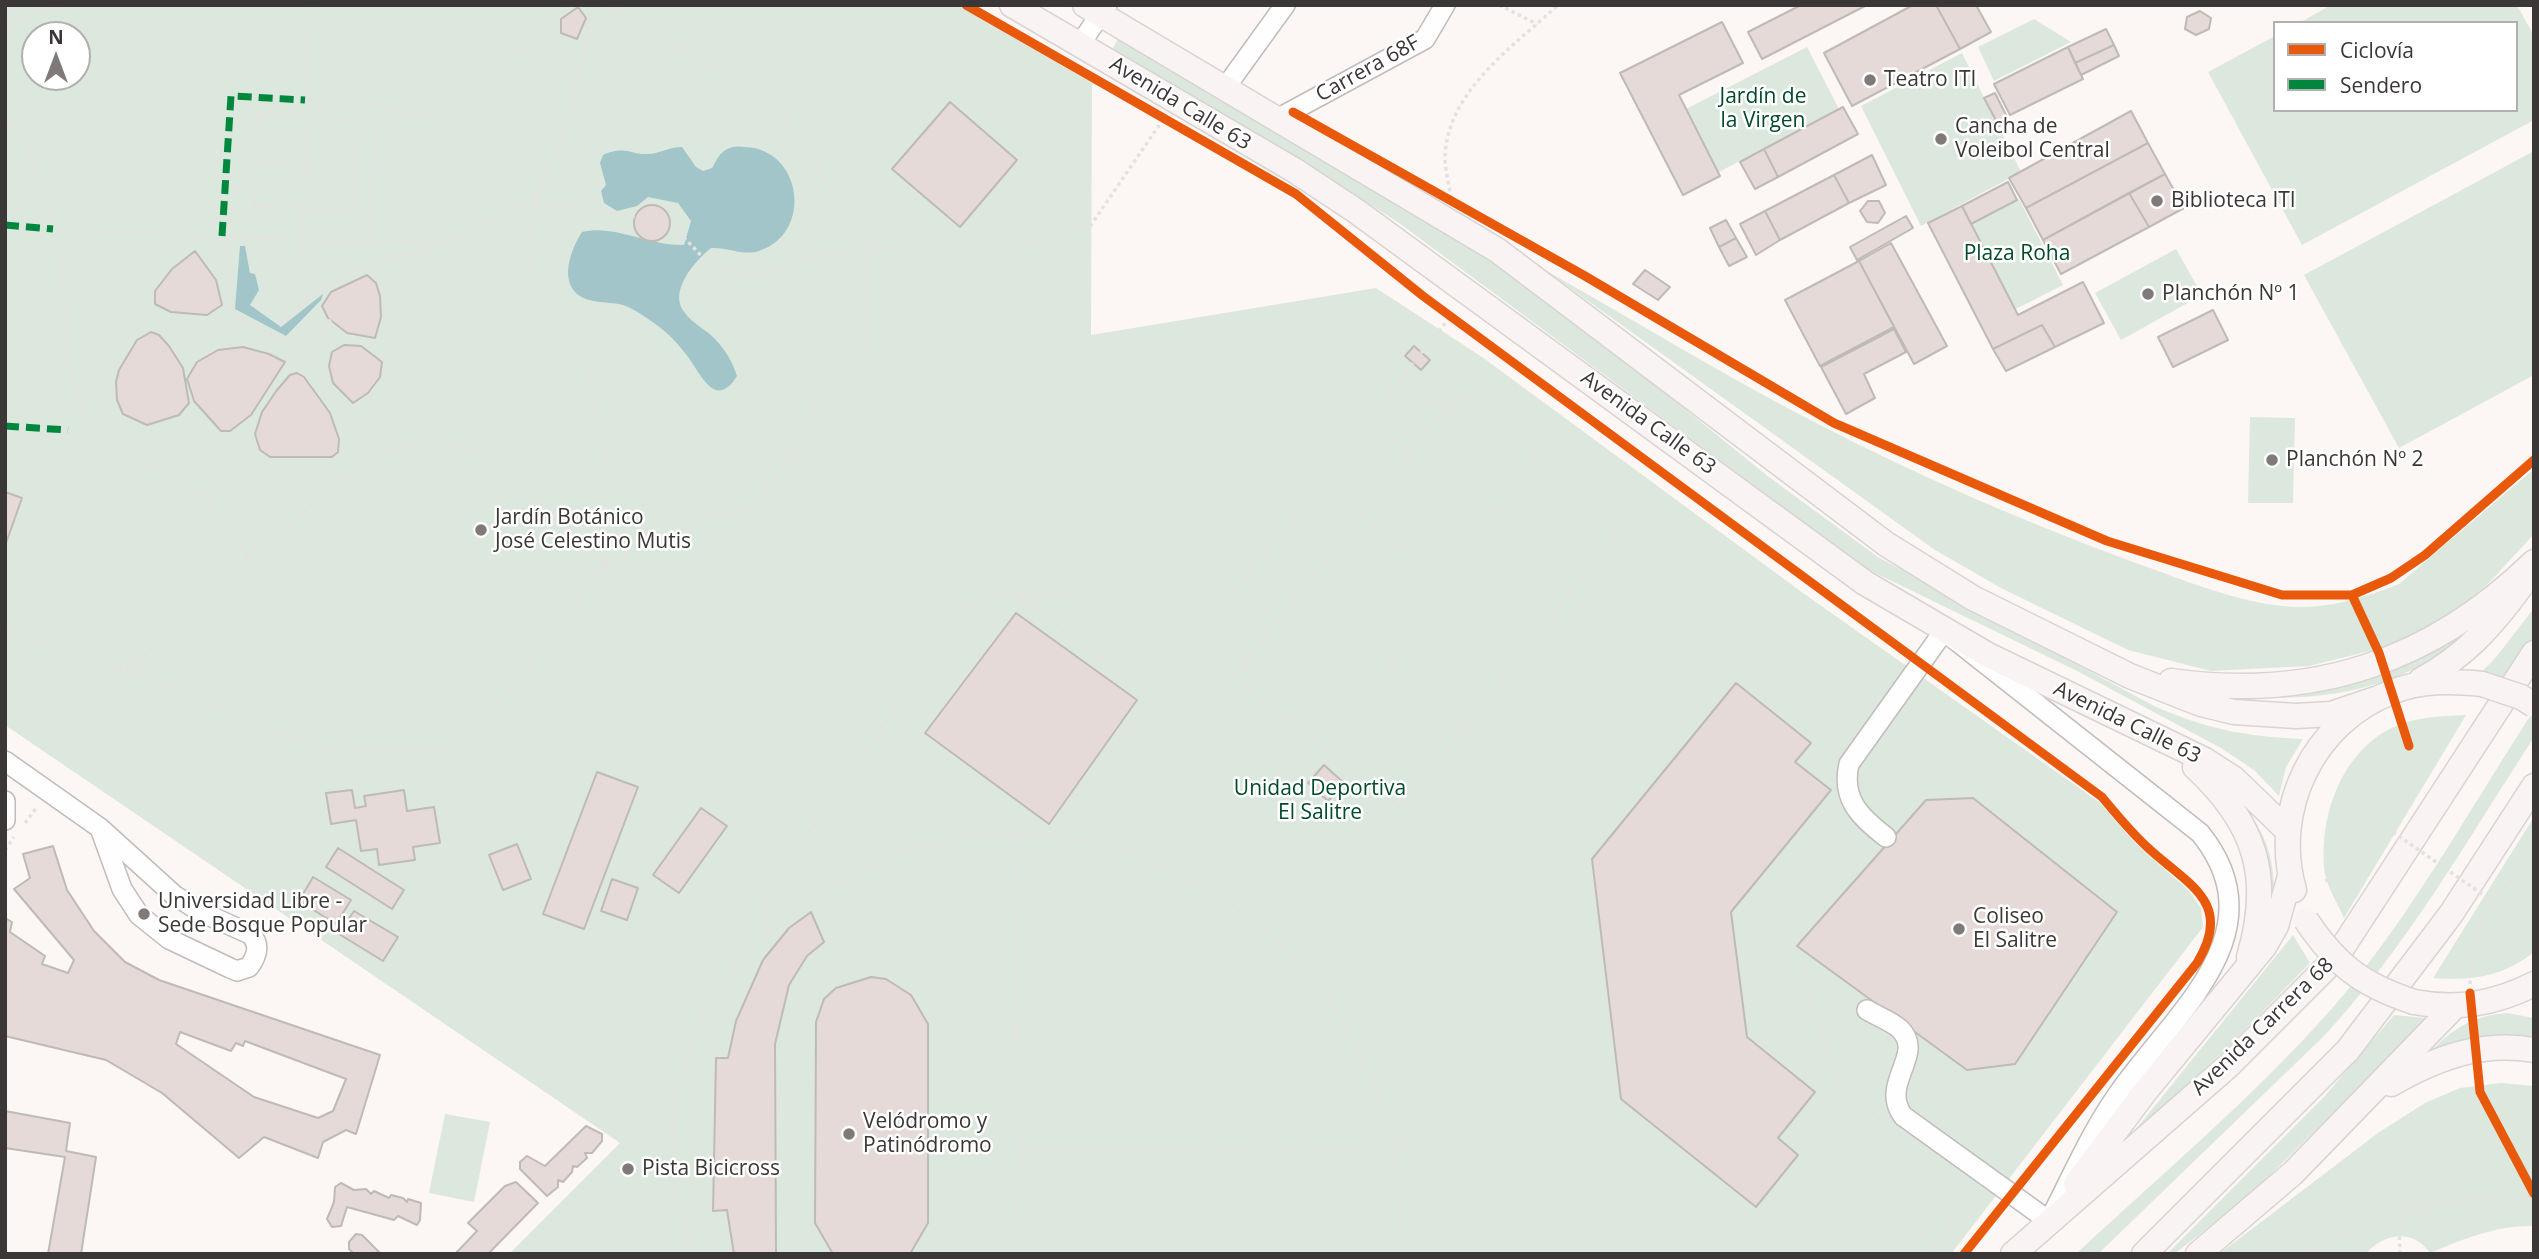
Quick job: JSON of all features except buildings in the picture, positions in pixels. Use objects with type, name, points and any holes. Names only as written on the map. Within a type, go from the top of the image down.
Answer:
[{"type":"main road","name":"Avenida Calle 63","points":[[1012,5],[1080,44],[1171,116],[1294,170],[1356,211],[1865,583],[1944,631],[2165,739],[2233,778],[2287,830]]},
{"type":"main road","name":"Avenida Calle 63","points":[[1097,8],[1225,88],[1470,232],[1520,266],[1917,565],[1973,598],[2130,676],[2201,704],[2257,716],[2331,714],[2375,699]]},
{"type":"main road","points":[[2130,676],[2210,687],[2242,687],[2320,680],[2366,669],[2403,654],[2464,621],[2534,562]]},
{"type":"main road","points":[[2534,569],[2483,635],[2443,667],[2407,687],[2375,699],[2341,723],[2314,754],[2296,790],[2287,830],[2290,876],[2306,920],[2325,949],[2351,973],[2381,991],[2414,1002],[2462,1000],[2483,1003],[2523,997],[2534,984]]},
{"type":"main road","name":"Avenida Carrera 68","points":[[2013,1254],[2228,1066],[2335,959],[2534,653]]},
{"type":"main road","points":[[2407,687],[2445,681],[2482,684],[2534,705]]},
{"type":"main road","points":[[2165,739],[2218,788],[2239,814],[2250,835],[2258,880],[2259,907],[2255,935],[2239,980]]},
{"type":"main road","points":[[2144,1254],[2348,1050],[2451,914],[2534,786]]},
{"type":"main road","points":[[2049,1221],[2144,1093],[2239,980],[2276,926],[2290,876]]},
{"type":"main road","points":[[2198,1254],[2293,1173],[2462,1000]]},
{"type":"main road","points":[[2369,1096],[2427,1063],[2451,1055],[2495,1047],[2534,1051]]},
{"type":"street","points":[[1225,88],[1285,5]]},
{"type":"street","name":"Carrera 68F","points":[[1278,118],[1425,39],[1445,5]]},
{"type":"street","points":[[1080,44],[1097,8]]},
{"type":"street","points":[[1867,1010],[1898,1027],[1907,1041],[1908,1056],[1894,1091],[1903,1116],[2049,1221],[2116,1096],[2213,966],[2227,939],[2230,894],[2217,854],[2200,833],[1944,631],[1849,764],[1847,786],[1853,805],[1864,820],[1886,837]]},
{"type":"street","points":[[5,761],[100,828],[174,895],[254,938],[257,949],[248,967],[237,971],[152,928],[122,889],[100,828]]},
{"type":"street","points":[[5,801],[5,820]]},
{"type":"path","points":[[5,23],[66,5]]},
{"type":"path","points":[[313,5],[304,100],[378,104],[405,114],[424,115],[476,75],[528,46],[561,9],[570,5]]},
{"type":"path","points":[[593,5],[569,120],[534,201],[527,253],[541,316],[583,351],[604,447],[604,565]]},
{"type":"path","points":[[5,629],[125,668],[317,747],[462,752],[604,565],[712,515],[750,509],[795,452],[816,404],[866,350],[867,250],[832,188],[782,117],[734,76],[664,40],[611,5]]},
{"type":"path","points":[[1499,5],[1537,24]]},
{"type":"path","points":[[1452,202],[1445,159],[1452,125],[1458,113],[1480,77],[1558,5]]},
{"type":"path","points":[[371,243],[378,104]]},
{"type":"path","points":[[674,227],[711,266],[750,276],[810,256],[909,246],[1032,246],[1091,225],[1171,116],[1152,113]]},
{"type":"path","points":[[258,115],[358,120],[354,211],[254,206],[256,162],[258,115]]},
{"type":"path","points":[[308,117],[302,240],[296,285],[280,321],[315,293],[364,266],[456,238],[534,201],[635,217]]},
{"type":"path","points":[[5,123],[20,130],[53,229],[62,276],[71,379],[92,429],[202,495],[249,556]]},
{"type":"path","points":[[256,162],[355,167]]},
{"type":"path","points":[[1441,196],[1464,209]]},
{"type":"path","points":[[53,229],[371,243],[456,238]]},
{"type":"path","points":[[222,236],[233,313],[293,346],[331,320]]},
{"type":"path","points":[[1441,309],[1460,323]]},
{"type":"path","points":[[1422,353],[1451,316]]},
{"type":"path","points":[[1045,835],[1413,363]]},
{"type":"path","points":[[1402,378],[1446,409]]},
{"type":"path","points":[[1458,394],[1625,524],[1401,808],[1234,677],[1412,452],[1458,394]]},
{"type":"path","points":[[125,668],[188,624],[249,556],[368,460],[436,437],[492,456],[604,565]]},
{"type":"path","points":[[1393,439],[1412,452]]},
{"type":"path","points":[[1444,579],[1539,457]]},
{"type":"path","points":[[1362,479],[1380,493]]},
{"type":"path","points":[[1326,749],[1453,586],[1362,516]]},
{"type":"path","points":[[1325,526],[1344,538]]},
{"type":"path","points":[[1293,569],[1310,581]]},
{"type":"path","points":[[2340,596],[2361,591]]},
{"type":"path","points":[[1016,593],[1151,696]]},
{"type":"path","points":[[765,933],[764,911],[769,892],[781,872],[962,612],[978,601],[1016,593],[1072,596]]},
{"type":"path","points":[[2352,595],[2379,653]]},
{"type":"path","points":[[1568,596],[1598,618]]},
{"type":"path","points":[[1262,609],[1278,621]]},
{"type":"path","points":[[1230,651],[1245,662]]},
{"type":"path","points":[[2386,839],[2393,832],[2409,790],[2409,746]]},
{"type":"path","points":[[5,850],[49,791]]},
{"type":"path","points":[[2393,832],[2492,901]]},
{"type":"path","points":[[1014,835],[1019,1148],[1017,1254]]},
{"type":"path","points":[[693,1254],[679,1205],[673,1160],[674,1110],[684,1061],[699,1023],[723,980],[765,933],[787,915],[859,871],[908,851],[952,841],[1014,835],[1045,835],[1092,842],[1144,858],[1217,894],[1256,923],[1299,962],[1334,1008],[1363,1058],[1384,1111],[1393,1147],[1400,1204],[1398,1254]]},
{"type":"path","points":[[2325,881],[2351,870],[2380,847]]},
{"type":"path","points":[[2462,1000],[2477,930],[2492,901],[2510,880],[2534,862]]},
{"type":"path","points":[[2305,1254],[2361,1228],[2408,1211],[2495,1195],[2534,1196],[2480,1092],[2408,1211],[2399,1226],[2400,1254]]},
{"type":"path","points":[[1019,1148],[1563,1146]]},
{"type":"path","points":[[1907,1254],[1938,1215],[1951,1225],[1929,1254]]},
{"type":"green space","name":"Unidad Deportiva El Salitre","points":[[5,5],[957,5],[1092,83],[1091,335],[1376,288],[1482,357],[1803,593],[2099,802],[2136,844],[2188,890],[2201,908],[2203,927],[1951,1254],[509,1254],[620,1143],[5,725]]},
{"type":"green space","points":[[2331,5],[2517,5],[2534,36],[2534,120],[2302,245],[2208,72],[2273,37],[2273,112],[2518,112],[2518,21],[2303,21]]},
{"type":"green space","points":[[2034,19],[2071,42],[1994,81],[1978,47]]},
{"type":"green space","points":[[1118,39],[1398,199],[1472,247],[1618,355],[1769,477],[1878,557],[2156,707],[2228,730],[2303,739],[2286,767],[2279,796],[2254,770],[2221,748],[2077,671],[1867,569],[1399,223],[1318,171],[1112,50]]},
{"type":"green space","name":"Jardín de la Virgen","points":[[1807,47],[1839,109],[1719,172],[1686,109]]},
{"type":"green space","points":[[1962,53],[2021,172],[1921,226],[1861,106]]},
{"type":"green space","points":[[2534,151],[2534,375],[2399,448],[2304,275]]},
{"type":"green space","name":"Plaza Roha","points":[[2019,199],[2063,285],[2014,310],[1971,224]]},
{"type":"green space","name":"Planchón Nº 1","points":[[2176,249],[2202,295],[2121,340],[2095,293]]},
{"type":"green space","points":[[1545,270],[1752,389],[1898,464],[2054,532],[2173,577],[2238,598],[2281,606],[2315,607],[2352,600],[2399,584],[2534,469],[2534,534],[2487,585],[2440,623],[2394,645],[2309,666],[2211,671],[2128,650],[2001,588],[1935,550]]},
{"type":"green space","name":"Planchón Nº 2","points":[[2250,417],[2295,418],[2293,503],[2248,503]]},
{"type":"green space","points":[[2534,608],[2534,638],[2502,682],[2477,677],[2497,656]]},
{"type":"green space","points":[[2489,612],[2434,658],[2404,674],[2372,685],[2340,693],[2306,697],[2235,696],[2284,696],[2345,684]]},
{"type":"green space","points":[[2534,710],[2534,737],[2436,891],[2355,1001],[2325,1035],[2098,1254],[2076,1254],[2215,1127],[2283,1061],[2346,992],[2421,889]]},
{"type":"green space","points":[[2466,715],[2344,918],[2326,880],[2324,854],[2329,812],[2345,773],[2356,756],[2388,730],[2406,722],[2426,718]]},
{"type":"green space","points":[[2243,806],[2261,832],[2271,860],[2274,889],[2271,921]]},
{"type":"green space","points":[[2534,817],[2534,952],[2510,967],[2486,976],[2433,978]]},
{"type":"green space","points":[[2293,935],[2310,963],[2229,1046],[2127,1140]]},
{"type":"green space","points":[[2507,1013],[2534,1018],[2534,1041],[2481,1036],[2429,1054],[2455,1030],[2473,1020]]},
{"type":"green space","points":[[2394,1015],[2425,1018],[2249,1196],[2174,1254],[2167,1254],[2324,1097]]},
{"type":"green space","points":[[2501,1083],[2534,1086],[2534,1226],[2494,1230],[2430,1253],[2415,1240],[2398,1236],[2381,1241],[2366,1254],[2219,1254],[2378,1133],[2425,1103],[2460,1088]]},
{"type":"green space","points":[[445,1114],[490,1122],[474,1202],[429,1193]]},
{"type":"water","points":[[682,147],[696,167],[703,171],[712,168],[722,152],[732,147],[764,151],[779,162],[789,176],[794,193],[794,211],[788,227],[777,241],[753,252],[711,248],[691,269],[681,287],[680,305],[685,313],[718,342],[737,376],[729,386],[721,390],[708,384],[679,346],[654,323],[626,306],[589,300],[579,295],[572,288],[569,279],[570,260],[582,232],[606,231],[684,245],[691,221],[678,203],[648,197],[637,206],[617,211],[604,203],[601,191],[606,185],[600,163],[603,155],[611,152],[648,154]]},
{"type":"water","points":[[240,246],[245,246],[250,273],[255,274],[259,290],[250,305],[281,327],[323,294],[321,300],[286,336],[235,309]]},
{"type":"marked path","points":[[222,236],[231,96],[305,100]]},
{"type":"marked path","points":[[5,225],[53,229]]},
{"type":"marked path","points":[[5,426],[68,430]]},
{"type":"cycle path","points":[[966,5],[1296,194],[1423,296],[2102,797],[2140,840],[2190,883],[2201,896],[2208,909],[2211,924],[2207,942],[2197,963],[1964,1254]]},
{"type":"cycle path","points":[[1293,112],[1585,276],[1834,423],[2107,541],[2282,595],[2352,595],[2391,578],[2425,555],[2534,460]]},
{"type":"cycle path","points":[[2352,595],[2379,653],[2409,746]]},
{"type":"cycle path","points":[[2470,993],[2480,1092],[2534,1194]]},
{"type":"place","name":"Teatro ITI","points":[[1870,80]]},
{"type":"place","name":"Cancha de Voleibol Central","points":[[1941,139]]},
{"type":"place","name":"Biblioteca ITI","points":[[2157,201]]},
{"type":"place","name":"Planchón Nº 1","points":[[2148,294]]},
{"type":"place","name":"Planchón Nº 2","points":[[2272,460]]},
{"type":"place","name":"Jardín Botánico José Celestino Mutis","points":[[481,530]]},
{"type":"place","name":"Universidad Libre - Sede Bosque Popular","points":[[144,914]]},
{"type":"place","name":"Coliseo El Salitre","points":[[1959,929]]},
{"type":"place","name":"Velódromo y Patinódromo","points":[[849,1134]]},
{"type":"place","name":"Pista Bicicross","points":[[628,1169]]}]
